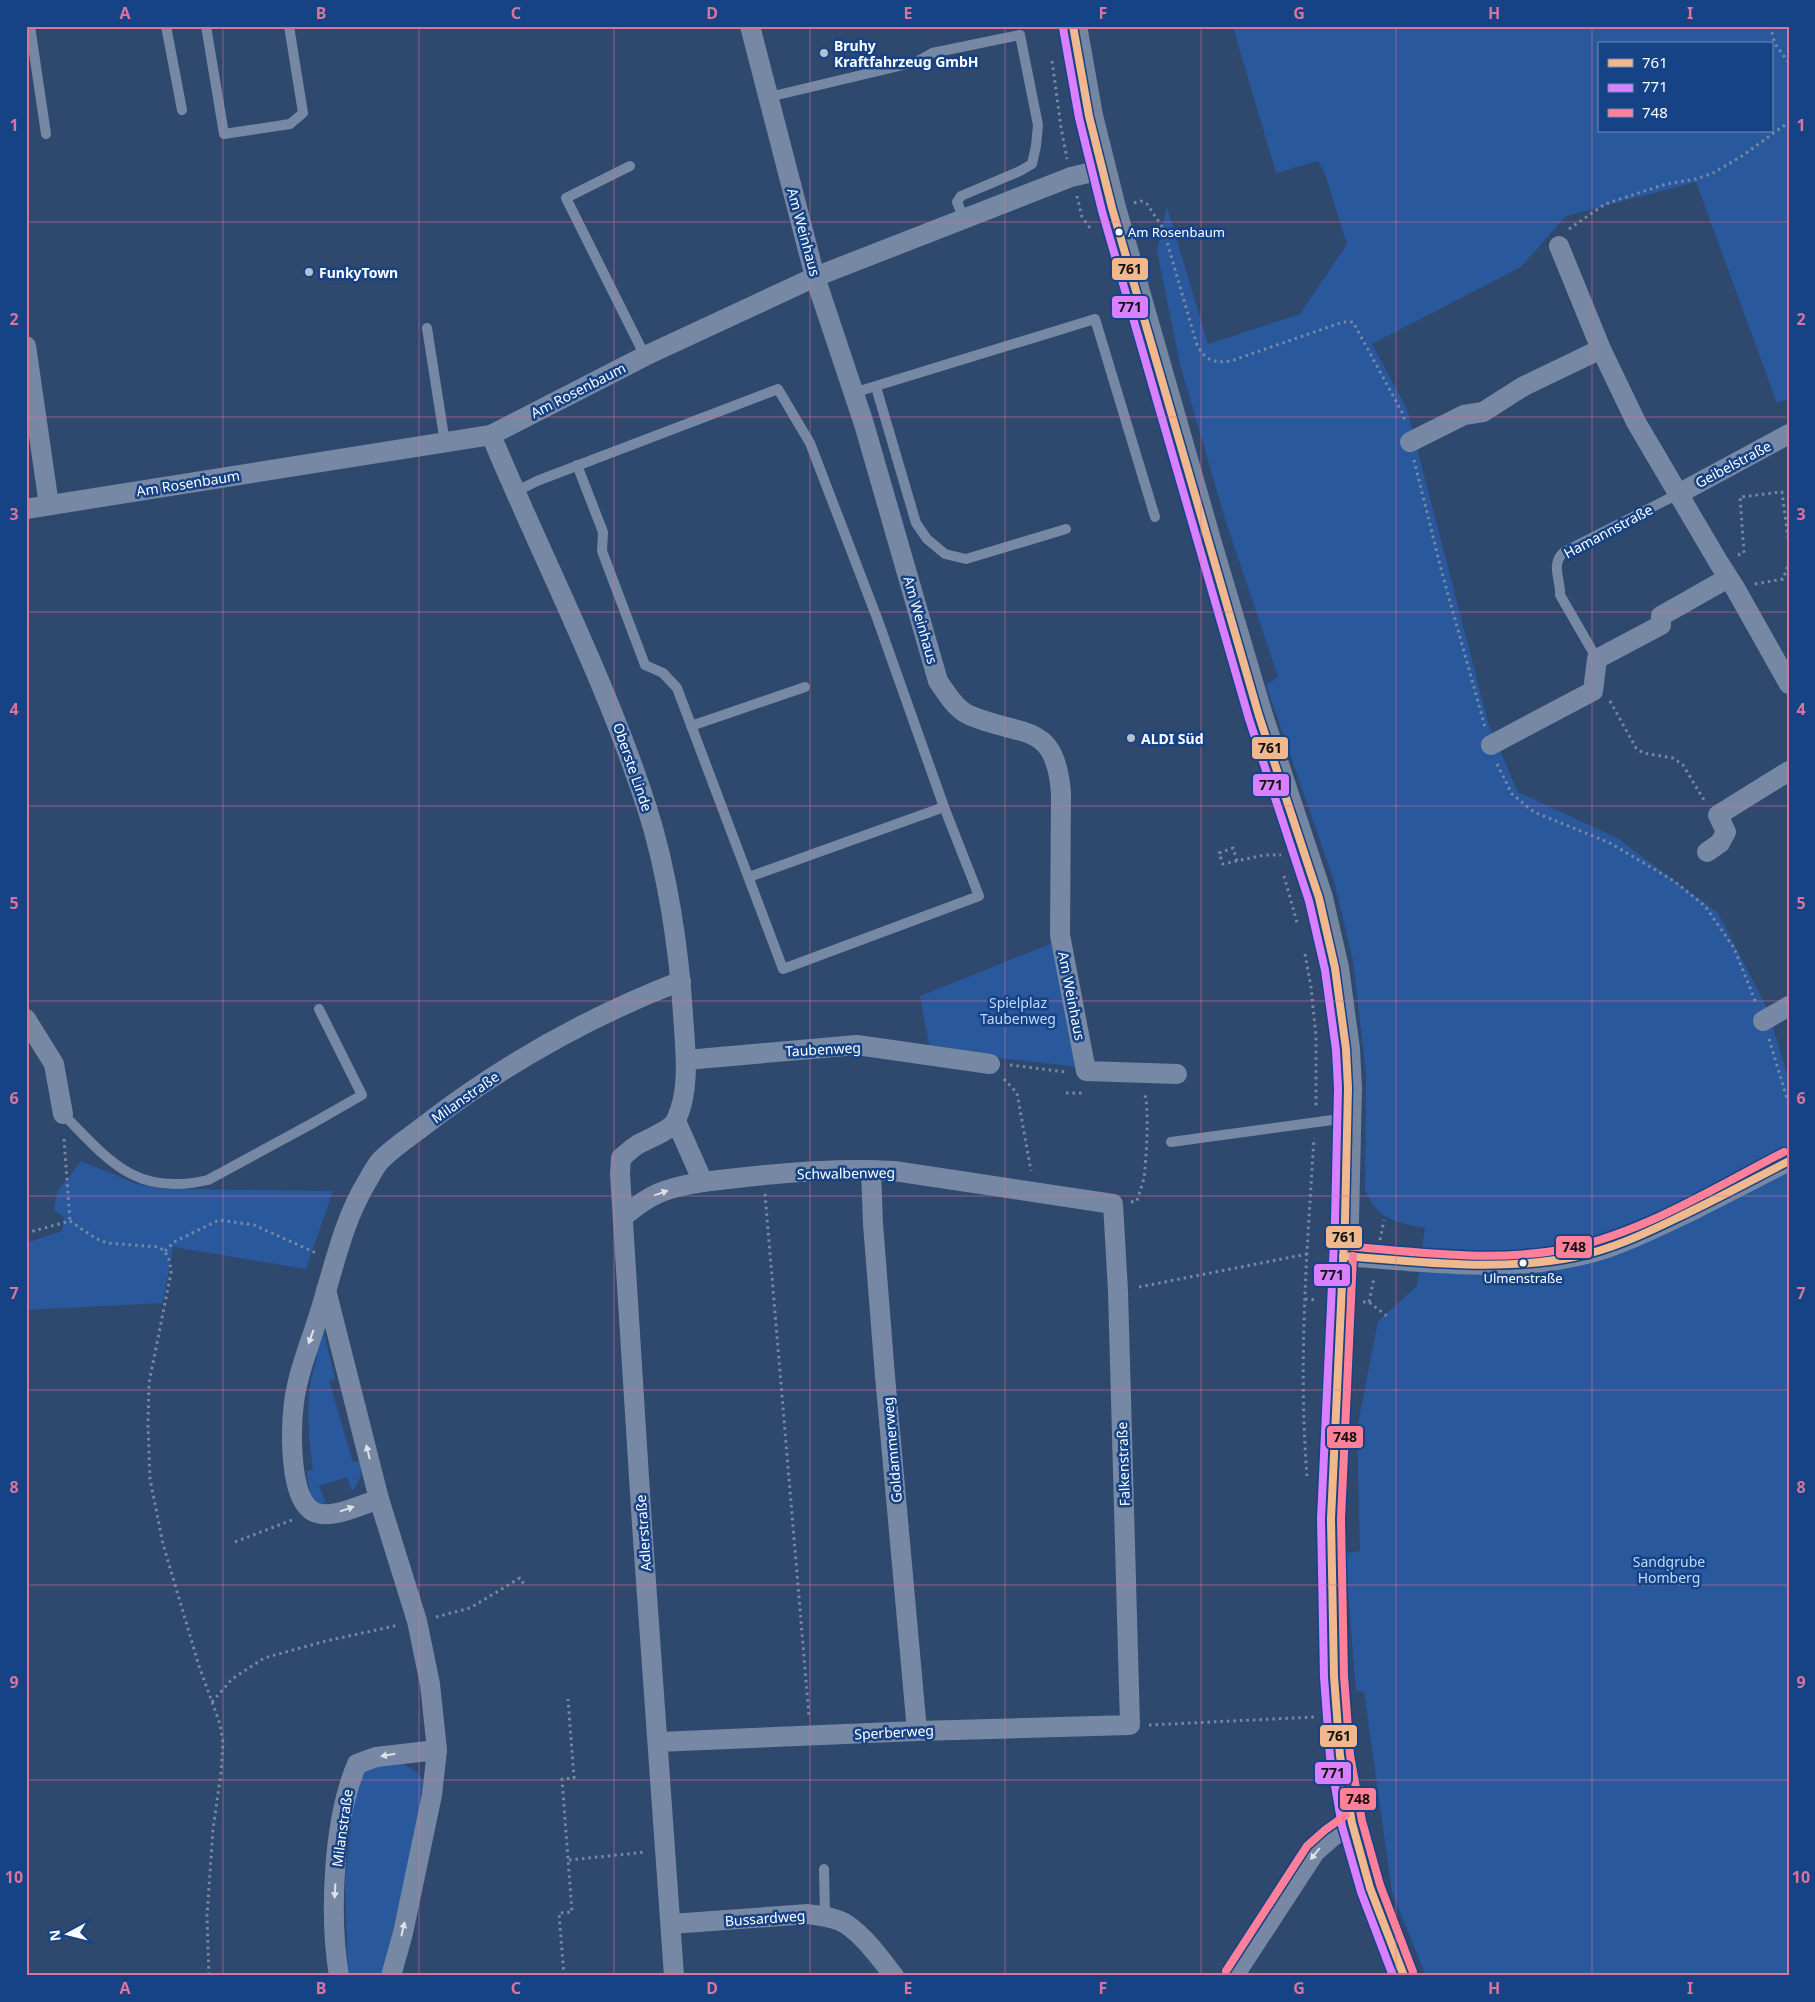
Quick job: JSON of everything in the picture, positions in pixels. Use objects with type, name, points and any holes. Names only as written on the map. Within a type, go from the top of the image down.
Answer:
[{"type":"main road","points":[[1073,26],[1102,170],[1112,208],[1215,568],[1260,716],[1291,852],[1319,898],[1342,1008],[1346,1050],[1348,1118],[1330,1519],[1334,1676],[1340,1756],[1352,1823],[1370,1888],[1404,1976]]},
{"type":"street","name":"Am Weinhaus","points":[[750,26],[816,277],[853,393],[938,681],[948,697],[967,715],[1024,731],[1046,743],[1054,756],[1061,794],[1060,935],[1086,1072]]},
{"type":"street","name":"Am Rosenbaum","points":[[26,509],[491,435],[645,356],[816,277],[1071,177],[1102,170]]},
{"type":"street","points":[[1559,246],[1601,348],[1636,422],[1789,684]]},
{"type":"street","points":[[26,346],[49,505]]},
{"type":"street","points":[[1410,442],[1464,414],[1483,412],[1524,386],[1601,348]]},
{"type":"street","name":"Geibelstraße","points":[[1678,494],[1789,434]]},
{"type":"street","name":"Oberste Linde","points":[[491,435],[514,492],[615,716],[648,809],[664,878],[681,981],[686,1060],[685,1088],[676,1121]]},
{"type":"street","points":[[1491,745],[1594,691],[1597,659],[1661,625],[1661,616],[1727,576]]},
{"type":"street","points":[[1707,852],[1720,843],[1726,832],[1718,815],[1789,772]]},
{"type":"street","name":"Milanstraße","points":[[314,1512],[304,1502],[294,1474],[292,1446],[294,1402],[304,1355],[355,1201],[380,1160],[447,1108],[511,1065],[630,1000],[681,981]]},
{"type":"street","points":[[1763,1020],[1789,1006]]},
{"type":"street","points":[[26,1019],[54,1064],[63,1114]]},
{"type":"street","name":"Taubenweg","points":[[686,1060],[857,1046],[999,1064]]},
{"type":"street","points":[[1086,1072],[1177,1074]]},
{"type":"street","points":[[624,1216],[642,1201],[660,1192],[703,1182],[676,1121]]},
{"type":"street","name":"Adlerstraße","points":[[674,1976],[641,1515],[620,1174],[621,1158],[636,1146],[671,1126],[676,1121]]},
{"type":"street","points":[[1343,1256],[1445,1264],[1488,1265],[1556,1260],[1607,1248],[1656,1228],[1789,1160]]},
{"type":"street","name":"Schwalbenweg","points":[[703,1182],[763,1175],[871,1170],[894,1171],[1113,1204]]},
{"type":"street","name":"Goldammerweg","points":[[871,1170],[881,1329],[917,1731]]},
{"type":"street","name":"Falkenstraße","points":[[1113,1204],[1118,1291],[1130,1725]]},
{"type":"street","points":[[326,1290],[380,1499],[417,1621],[430,1684],[437,1750],[432,1795],[405,1923],[391,1976]]},
{"type":"street","points":[[314,1512],[323,1514],[336,1513],[380,1499]]},
{"type":"street","name":"Sperberweg","points":[[658,1742],[917,1731],[1130,1725]]},
{"type":"street","name":"Milanstraße","points":[[339,1976],[335,1952],[334,1907],[336,1866],[343,1811],[351,1777],[357,1764],[376,1757],[437,1750]]},
{"type":"street","points":[[1234,1976],[1316,1852],[1332,1837],[1352,1823]]},
{"type":"street","name":"Bussardweg","points":[[671,1924],[808,1914],[825,1916],[845,1924],[876,1952],[894,1976]]},
{"type":"lane","points":[[30,26],[46,134]]},
{"type":"lane","points":[[166,26],[182,110]]},
{"type":"lane","points":[[206,26],[224,134],[290,124],[304,112],[289,26]]},
{"type":"lane","points":[[769,97],[916,62],[932,53],[1020,35],[1038,125],[1032,164],[1020,172],[961,196],[957,202],[964,219]]},
{"type":"lane","points":[[630,166],[566,198],[645,356]]},
{"type":"lane","points":[[853,393],[1095,319],[1155,517]]},
{"type":"lane","points":[[427,328],[445,443]]},
{"type":"lane","points":[[876,387],[916,523],[927,539],[945,554],[966,559],[1066,529]]},
{"type":"lane","points":[[514,492],[578,465],[778,389],[810,442],[877,618],[944,807],[979,896],[783,969],[750,877],[677,688],[663,673],[645,665],[602,551],[603,532],[578,465]]},
{"type":"lane","name":"Hamannstraße","points":[[1597,659],[1560,595],[1561,584],[1556,564],[1557,560],[1564,552],[1678,494]]},
{"type":"lane","points":[[691,726],[804,687]]},
{"type":"lane","points":[[750,877],[944,807]]},
{"type":"lane","points":[[63,1114],[109,1160],[132,1176],[169,1185],[190,1184],[208,1180],[313,1124],[362,1095],[319,1008]]},
{"type":"lane","points":[[1171,1142],[1348,1118]]},
{"type":"lane","points":[[824,1870],[825,1916]]},
{"type":"path","points":[[1770,26],[1775,44],[1789,63]]},
{"type":"path","points":[[1052,54],[1061,127],[1071,177],[1082,217],[1096,237]]},
{"type":"path","points":[[1559,246],[1567,231],[1605,204],[1666,184],[1696,179],[1713,173],[1742,156],[1789,122]]},
{"type":"path","points":[[1082,217],[1141,201],[1147,204],[1159,219],[1163,228],[1196,342],[1200,352],[1208,359],[1219,363],[1231,361],[1343,322],[1353,322],[1403,414],[1441,569],[1491,745],[1499,770],[1512,794],[1534,812],[1610,843],[1674,881],[1705,906],[1734,948],[1763,1020],[1789,1106]]},
{"type":"path","points":[[1727,576],[1744,553],[1740,497],[1782,492],[1789,545]]},
{"type":"path","points":[[1727,576],[1783,579],[1789,563]]},
{"type":"path","points":[[1594,691],[1611,702],[1636,748],[1643,753],[1673,758],[1683,765],[1708,806],[1718,815]]},
{"type":"path","points":[[1275,846],[1291,852]]},
{"type":"path","points":[[1237,861],[1233,848],[1219,853],[1222,864],[1237,861],[1264,855],[1291,852]]},
{"type":"path","points":[[1281,864],[1291,852]]},
{"type":"path","points":[[1283,874],[1299,928]]},
{"type":"path","points":[[1303,946],[1311,987],[1316,1036],[1315,1121],[1305,1299]]},
{"type":"path","points":[[999,1064],[1073,1073],[1086,1072]]},
{"type":"path","points":[[999,1064],[1017,1094],[1034,1192]]},
{"type":"path","points":[[1139,1091],[1146,1094],[1146,1136],[1143,1180],[1139,1193]]},
{"type":"path","points":[[1066,1093],[1084,1092]]},
{"type":"path","points":[[63,1114],[70,1221]]},
{"type":"path","points":[[763,1175],[810,1736]]},
{"type":"path","points":[[165,1252],[174,1242],[219,1220],[254,1225],[309,1251],[336,1259]]},
{"type":"path","points":[[26,1233],[70,1221],[95,1238],[107,1243],[159,1247],[170,1259],[171,1272],[149,1383],[150,1480],[163,1544],[199,1666],[220,1724],[223,1742],[222,1772],[213,1829],[207,1916],[209,1976]]},
{"type":"path","points":[[1118,1291],[1307,1254]]},
{"type":"path","points":[[235,1542],[314,1512]]},
{"type":"path","points":[[212,1702],[232,1679],[264,1658],[326,1641],[470,1608],[520,1578],[525,1586]]},
{"type":"path","points":[[564,1976],[559,1913],[572,1912],[562,1778],[574,1778],[568,1699]]},
{"type":"path","points":[[1130,1725],[1315,1717]]},
{"type":"path","points":[[569,1860],[666,1849]]},
{"type":"green space","name":"Sandgrube Homberg","points":[[1236,26],[1789,26],[1789,398],[1777,403],[1696,182],[1566,216],[1521,267],[1372,344],[1407,409],[1489,726],[1518,792],[1617,838],[1718,913],[1767,1008],[1789,1080],[1789,1976],[1426,1976],[1392,1892],[1364,1691],[1356,1692],[1345,1553],[1360,1551],[1357,1429],[1378,1321],[1417,1286],[1425,1228],[1405,1224],[1382,1214],[1370,1200],[1365,1190],[1366,1073],[1353,961],[1334,881],[1266,685],[1278,677],[1225,519],[1180,364],[1157,251],[1167,207],[1208,344],[1300,314],[1347,244],[1325,174],[1318,161],[1276,173],[1233,27]]},
{"type":"green space","name":"Spielplaz Taubenweg","points":[[1055,942],[1079,1067],[930,1050],[920,996]]},
{"type":"green space","points":[[81,1161],[137,1184],[164,1189],[333,1191],[306,1269],[173,1247],[163,1303],[26,1310],[26,1243],[62,1231],[64,1217],[54,1210],[57,1192]]},
{"type":"green space","points":[[322,1325],[335,1378],[329,1381],[353,1462],[360,1461],[361,1469],[359,1480],[352,1491],[347,1477],[319,1486],[326,1503],[317,1504],[312,1499],[307,1471],[313,1470],[309,1408],[311,1383],[317,1356],[312,1352]]},
{"type":"green space","points":[[393,1761],[406,1766],[421,1777],[424,1783],[425,1798],[382,1976],[348,1976],[345,1882],[355,1789],[359,1773]]},
{"type":"transit line","name":"761","points":[[1073,26],[1089,116],[1112,208],[1259,716],[1319,898],[1335,968],[1346,1049],[1348,1088],[1345,1220],[1331,1519],[1334,1676],[1340,1756],[1352,1823],[1370,1888],[1404,1976]]},
{"type":"transit line","name":"771","points":[[1063,28],[1079,118],[1102,211],[1249,719],[1309,901],[1325,970],[1336,1050],[1338,1088],[1335,1220],[1321,1519],[1324,1677],[1330,1757],[1342,1826],[1361,1892],[1393,1976]]},
{"type":"transit line","name":"748","points":[[1344,1246],[1488,1256],[1546,1252],[1574,1247],[1628,1230],[1682,1206],[1784,1152]]},
{"type":"transit line","name":"761","points":[[1343,1256],[1430,1263],[1488,1265],[1545,1262],[1574,1257],[1614,1246],[1639,1236],[1789,1161]]},
{"type":"transit line","name":"748","points":[[1353,1256],[1341,1519],[1344,1676],[1350,1755],[1362,1821],[1380,1885],[1413,1972]]},
{"type":"transit line","name":"748","points":[[1226,1971],[1307,1846],[1346,1815]]},
{"type":"place","name":"Bruhy Kraftfahrzeug GmbH","points":[[824,53]]},
{"type":"place","name":"Am Rosenbaum","points":[[1119,232]]},
{"type":"place","name":"FunkyTown","points":[[309,272]]},
{"type":"place","name":"ALDI Süd","points":[[1131,738]]},
{"type":"place","name":"Ulmenstraße","points":[[1523,1263]]}]
